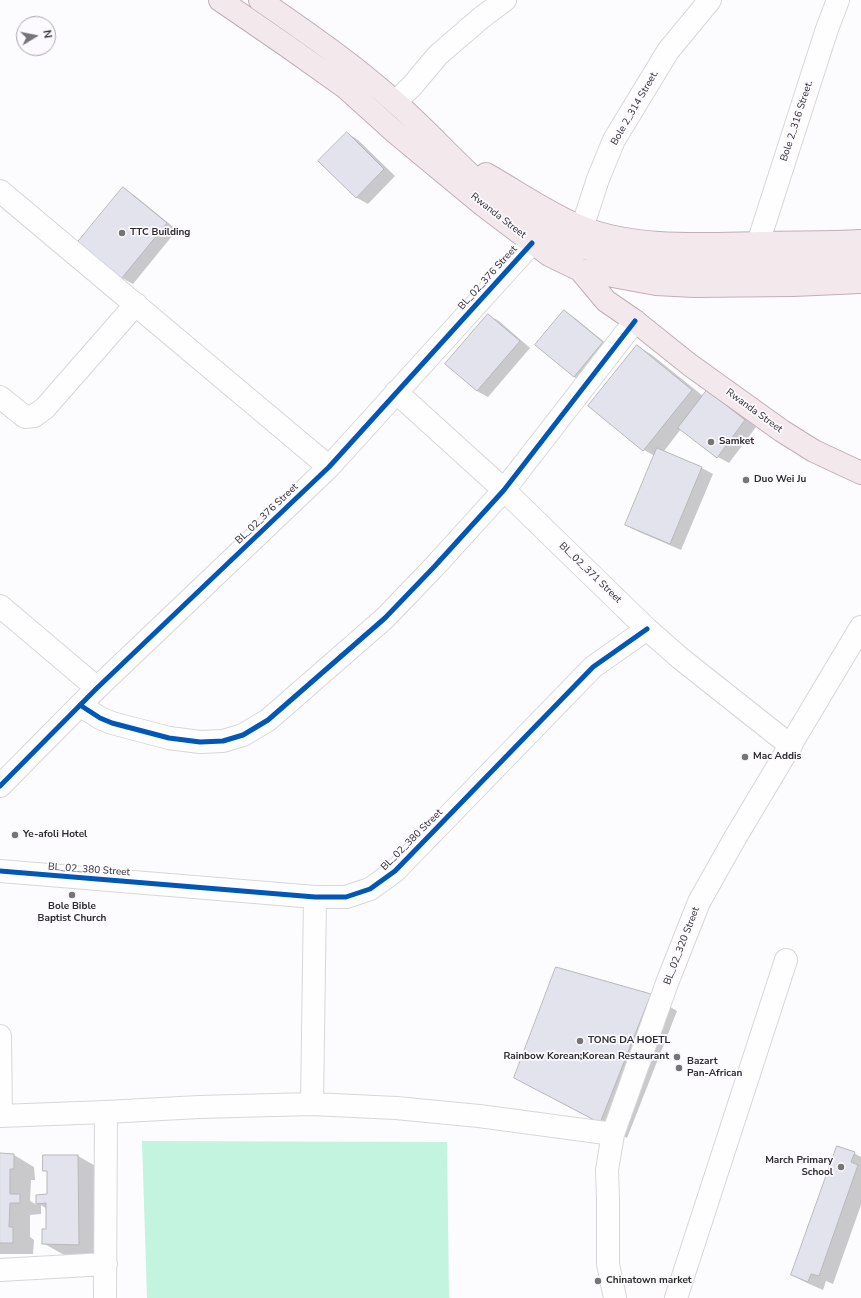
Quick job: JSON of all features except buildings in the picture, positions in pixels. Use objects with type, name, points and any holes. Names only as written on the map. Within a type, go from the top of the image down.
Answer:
[{"type":"main road","name":"Rwanda Street","points":[[220,0],[346,88],[397,134],[484,206],[549,255],[580,270],[606,301],[635,321],[690,365],[814,452],[861,473]]},
{"type":"main road","points":[[260,0],[324,44],[395,102],[487,190],[511,210],[545,232],[594,251],[632,259],[684,265],[742,265],[861,261]]},
{"type":"main road","points":[[466,169],[486,174],[547,211],[582,228],[613,237],[657,243],[709,245],[861,241]]},
{"type":"main road","points":[[580,270],[656,284],[694,286],[793,285],[861,282]]},
{"type":"street","points":[[395,102],[412,86],[438,55],[481,18],[505,0]]},
{"type":"street","name":"Bole 2_314 Street.","points":[[582,228],[598,179],[614,140],[668,51],[710,0]]},
{"type":"street","name":"Bole 2_316 Street.","points":[[758,243],[827,29],[838,0]]},
{"type":"street","points":[[0,191],[329,467]]},
{"type":"street","name":"BL_02_376 Street","points":[[0,786],[96,688],[329,467],[532,243]]},
{"type":"street","points":[[0,398],[25,417],[34,416],[44,408],[136,304]]},
{"type":"street","points":[[80,705],[100,718],[112,723],[169,738],[200,742],[223,741],[243,735],[268,720],[385,618],[434,567],[504,490],[635,321]]},
{"type":"street","name":"BL_02_371 Street","points":[[396,392],[504,490],[647,629],[680,658],[791,746]]},
{"type":"street","points":[[0,606],[96,688]]},
{"type":"street","name":"BL_02_320 Street","points":[[615,1298],[608,1264],[608,1199],[606,1170],[613,1134],[667,982],[699,902],[735,838],[861,627]]},
{"type":"street","name":"BL_02_380 Street","points":[[0,871],[315,897],[346,897],[370,889],[395,871],[593,667],[647,629]]},
{"type":"street","points":[[312,1104],[315,897]]},
{"type":"street","points":[[676,1298],[786,960]]},
{"type":"street","points":[[0,1036],[0,1116],[199,1107],[312,1104],[396,1108],[479,1116],[613,1134]]},
{"type":"street","points":[[105,1298],[106,1112]]},
{"type":"street","points":[[0,1270],[106,1264]]},
{"type":"green space","points":[[142,1141],[447,1142],[449,1298],[147,1298]]},
{"type":"cycle path","points":[[0,786],[97,688],[329,467],[532,243]]},
{"type":"cycle path","points":[[80,705],[100,718],[112,723],[169,738],[200,742],[223,741],[243,735],[268,720],[385,618],[434,567],[504,490],[635,321]]},
{"type":"cycle path","points":[[0,871],[315,897],[346,897],[370,889],[395,871],[593,667],[647,629]]},
{"type":"place","name":"TTC Building","points":[[122,233]]},
{"type":"place","name":"Samket","points":[[711,442]]},
{"type":"place","name":"Duo Wei Ju","points":[[746,480]]},
{"type":"place","name":"Mac Addis","points":[[745,757]]},
{"type":"place","name":"Ye-afoli Hotel","points":[[15,835]]},
{"type":"place","name":"Bole Bible Baptist Church","points":[[72,895]]},
{"type":"place","name":"TONG DA HOETL","points":[[580,1041]]},
{"type":"place","name":"Rainbow Korean;Korean Restaurant","points":[[677,1057]]},
{"type":"place","name":"Bazart Pan-African","points":[[679,1068]]},
{"type":"place","name":"March Primary School","points":[[841,1167]]},
{"type":"place","name":"Chinatown market","points":[[598,1281]]}]
